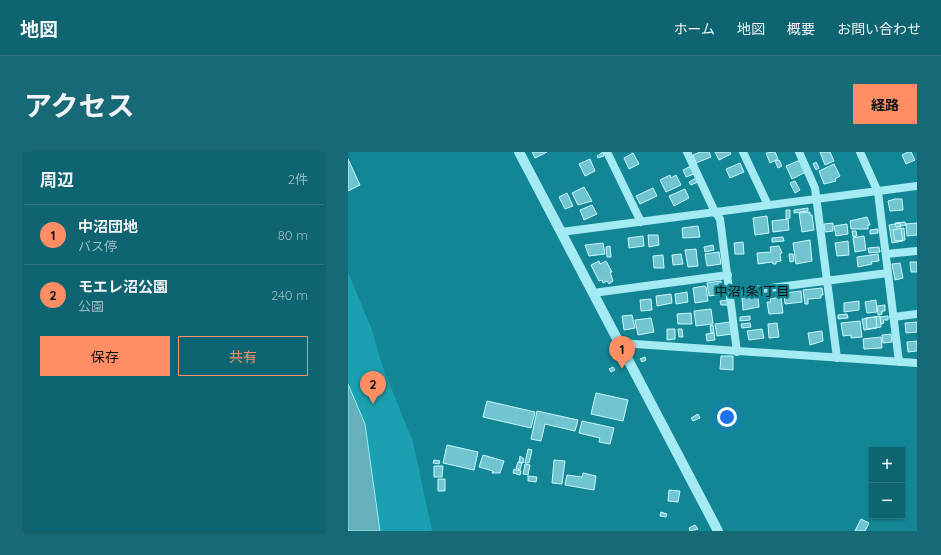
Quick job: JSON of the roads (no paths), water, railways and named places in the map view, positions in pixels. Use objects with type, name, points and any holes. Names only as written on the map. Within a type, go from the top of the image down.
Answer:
[{"type":"street","points":[[519,152],[718,531]]},
{"type":"street","points":[[607,152],[640,222]]},
{"type":"street","points":[[687,152],[715,212],[720,219],[737,352]]},
{"type":"street","points":[[743,152],[768,206]]},
{"type":"street","points":[[800,152],[815,188],[837,358]]},
{"type":"street","points":[[860,152],[878,192],[899,362]]},
{"type":"street","points":[[561,232],[917,186]]},
{"type":"street","points":[[886,254],[917,250]]},
{"type":"street","points":[[730,293],[888,273]]},
{"type":"street","points":[[593,293],[728,276]]},
{"type":"street","points":[[893,317],[917,314]]},
{"type":"street","points":[[620,343],[917,363]]},
{"type":"place","name":"中沼団地","points":[[622,369]]},
{"type":"place","name":"モエレ沼公園","points":[[373,404]]},
{"type":"district","name":"中沼1条1丁目","points":[[752,291]]}]
